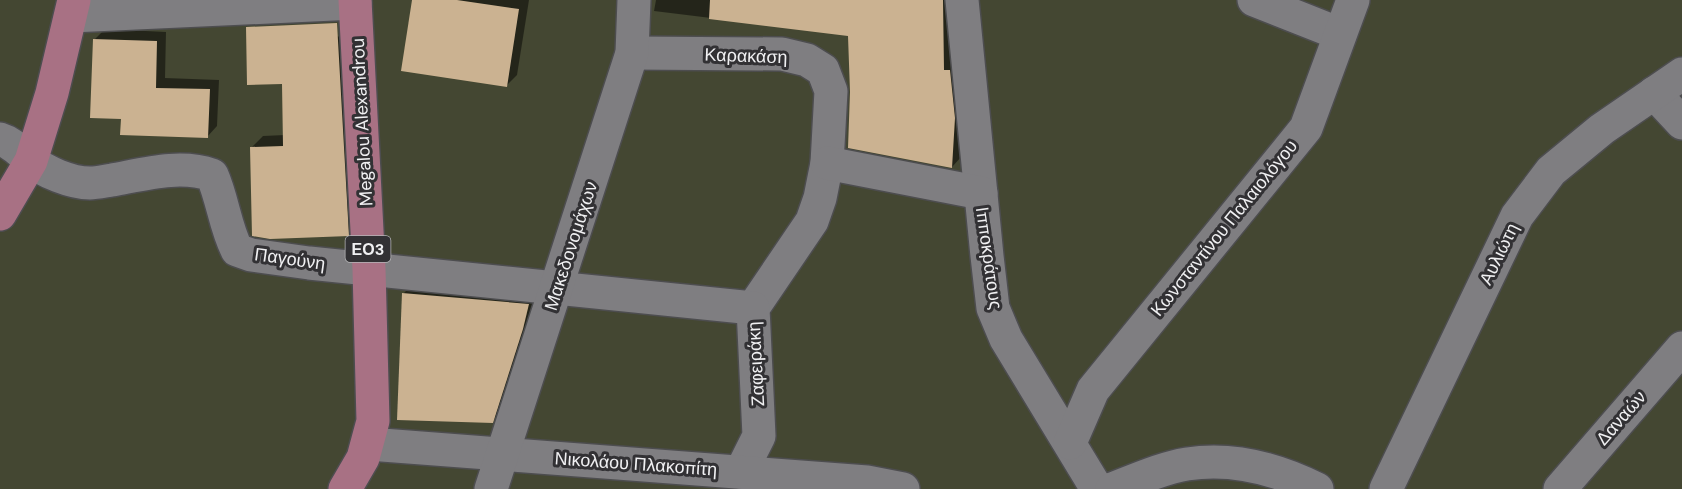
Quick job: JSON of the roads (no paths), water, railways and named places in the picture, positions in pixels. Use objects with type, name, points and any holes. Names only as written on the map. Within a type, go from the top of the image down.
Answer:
[{"type":"main road","name":"Megalou Alexandrou","points":[[345,489],[369,444],[374,421],[369,269],[355,1]]},
{"type":"main road","points":[[0,214],[32,161],[52,93],[72,8]]},
{"type":"street","name":"Μακεδονομάχων","points":[[492,489],[632,53],[634,0]]},
{"type":"street","name":"Ιπποκράτους","points":[[962,0],[993,308],[1006,339],[1097,489]]},
{"type":"street","points":[[1254,0],[1340,34]]},
{"type":"street","name":"Κωνσταντίνου Παλαιολόγου","points":[[1070,443],[1093,390],[1306,128],[1353,0]]},
{"type":"street","points":[[72,8],[355,1]]},
{"type":"street","name":"Καρακάση","points":[[632,53],[782,54],[807,60],[823,70],[831,91],[827,163]]},
{"type":"street","name":"Αυλιώτη","points":[[1386,489],[1517,216],[1551,171],[1602,129],[1682,74]]},
{"type":"street","points":[[1654,93],[1682,123]]},
{"type":"street","points":[[0,140],[15,146],[32,161]]},
{"type":"street","name":"Παγούνη","points":[[32,161],[67,178],[90,183],[172,170],[197,170],[212,175],[218,188],[229,235],[237,250],[269,258],[753,308]]},
{"type":"street","points":[[827,163],[981,193]]},
{"type":"street","name":"Ζαφειράκη","points":[[741,472],[759,436],[753,308],[812,221],[820,198],[827,163]]},
{"type":"street","name":"Δαναών","points":[[1560,489],[1682,348]]},
{"type":"street","name":"Νικολάου Πλακοπίτη","points":[[369,444],[867,482],[903,489]]},
{"type":"street","points":[[1112,489],[1185,464],[1219,461],[1249,465],[1298,480],[1317,489]]}]
